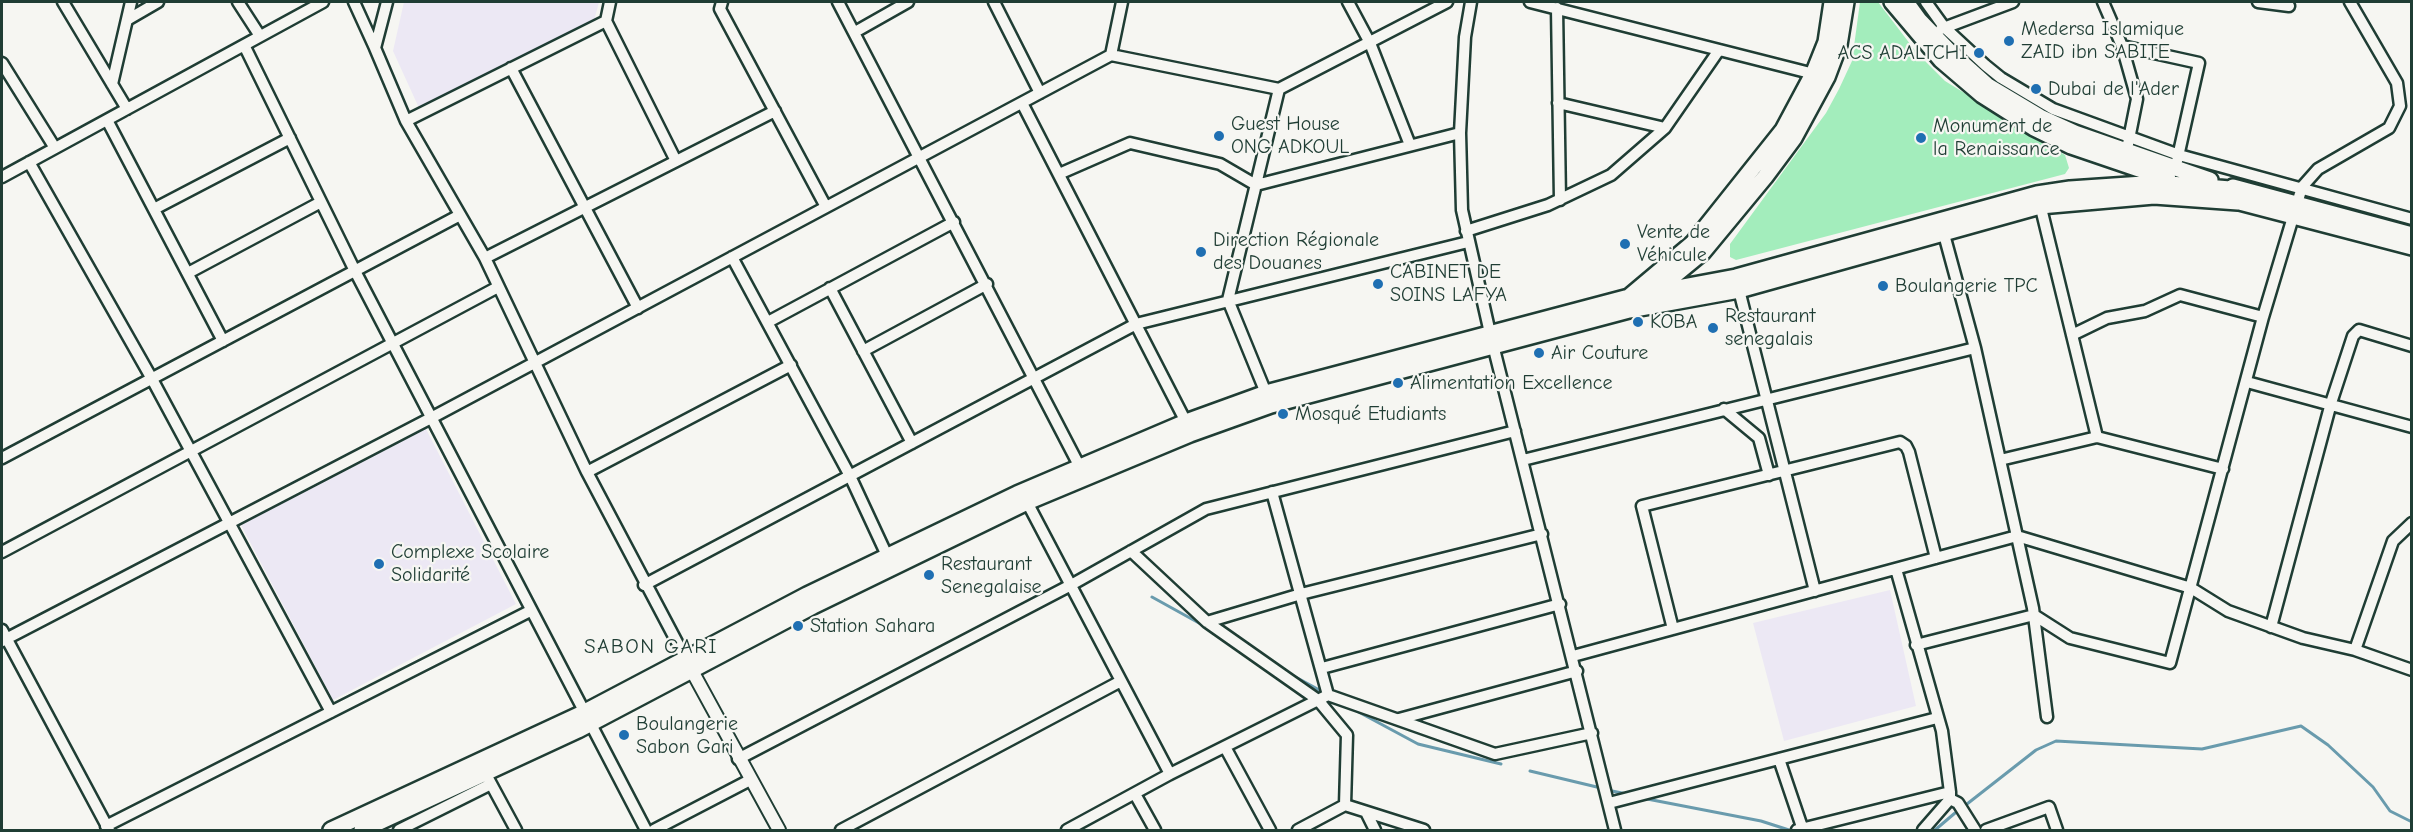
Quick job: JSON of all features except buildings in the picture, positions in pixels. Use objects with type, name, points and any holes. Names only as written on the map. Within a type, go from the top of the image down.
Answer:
[{"type":"main road","points":[[1820,75],[1832,2]]},
{"type":"main road","points":[[1492,339],[1608,316],[1652,292],[1691,255],[1765,177],[1794,138],[1820,75],[1839,45],[1845,2]]},
{"type":"main road","points":[[1892,2],[1933,34],[1989,86],[2009,98],[2066,129],[2177,162],[2240,196]]},
{"type":"main road","points":[[1906,2],[1933,34],[1941,60],[1982,94],[2034,128],[2071,146],[2122,166],[2186,185],[2240,196],[2412,246]]},
{"type":"main road","points":[[362,831],[432,792],[586,718],[810,601],[1186,422],[1629,304],[1737,283],[1942,228],[2070,189],[2148,184],[2186,185]]},
{"type":"main road","points":[[2039,200],[2240,196]]},
{"type":"main road","points":[[2296,212],[2412,235]]},
{"type":"main road","points":[[1691,255],[1718,281]]},
{"type":"main road","points":[[1629,304],[1691,255]]},
{"type":"main road","points":[[1652,292],[1718,281],[1737,283]]},
{"type":"main road","points":[[991,513],[1027,502],[1082,471],[1269,399]]},
{"type":"main road","points":[[331,831],[432,792],[488,779],[586,718]]},
{"type":"street","points":[[63,2],[127,109]]},
{"type":"street","points":[[112,84],[131,2]]},
{"type":"street","points":[[127,20],[158,2]]},
{"type":"street","points":[[238,2],[260,36]]},
{"type":"street","points":[[2,177],[323,2]]},
{"type":"street","points":[[354,2],[406,121],[485,258],[532,362],[644,585],[779,831]]},
{"type":"street","points":[[375,48],[387,2]]},
{"type":"street","points":[[610,2],[606,21],[676,161]]},
{"type":"street","points":[[722,2],[720,9],[826,207]]},
{"type":"street","points":[[838,2],[921,157],[1082,471]]},
{"type":"street","points":[[855,32],[908,2]]},
{"type":"street","points":[[994,2],[1040,93]]},
{"type":"street","points":[[1111,56],[1122,2]]},
{"type":"street","points":[[1348,2],[1370,43],[1410,145]]},
{"type":"street","points":[[530,611],[108,828],[3,636],[431,418],[532,362],[1111,56],[1279,89],[1447,2]]},
{"type":"street","points":[[1471,2],[1465,37],[1461,133],[1462,210],[1615,831]]},
{"type":"street","points":[[1530,2],[1820,75]]},
{"type":"street","points":[[1926,2],[1933,34],[2013,2]]},
{"type":"street","points":[[2103,2],[2122,46],[2137,99],[2128,146]]},
{"type":"street","points":[[2258,2],[2289,6]]},
{"type":"street","points":[[1916,645],[2034,615],[2070,638],[2170,663],[2263,317],[2302,187],[2318,169],[2389,128],[2400,106],[2397,82],[2350,2]]},
{"type":"street","points":[[1557,8],[1560,200]]},
{"type":"street","points":[[406,121],[606,21]]},
{"type":"street","points":[[244,45],[393,344],[646,831]]},
{"type":"street","points":[[2122,46],[2199,63],[2177,162],[2302,187],[2412,219]]},
{"type":"street","points":[[644,585],[1136,324],[1467,236],[1560,200],[1611,175],[1650,144],[1665,128],[1719,50]]},
{"type":"street","points":[[2,63],[5,75],[55,148]]},
{"type":"street","points":[[511,68],[638,308]]},
{"type":"street","points":[[1269,399],[1228,300],[1279,89]]},
{"type":"street","points":[[1022,103],[1186,422]]},
{"type":"street","points":[[1558,103],[1665,128]]},
{"type":"street","points":[[485,258],[775,111]]},
{"type":"street","points":[[107,120],[224,341]]},
{"type":"street","points":[[1059,174],[1130,143],[1220,164],[1256,185],[1461,133]]},
{"type":"street","points":[[154,208],[290,138]]},
{"type":"street","points":[[29,162],[152,379],[331,712]]},
{"type":"street","points":[[2039,200],[2097,438]]},
{"type":"street","points":[[188,273],[321,202]]},
{"type":"street","points":[[2,458],[460,215]]},
{"type":"street","points":[[768,322],[954,222]]},
{"type":"street","points":[[1942,228],[1975,348],[2034,615],[2047,717]]},
{"type":"street","points":[[732,257],[850,476],[890,562]]},
{"type":"street","points":[[1737,283],[1768,398],[1815,591]]},
{"type":"street","points":[[863,351],[987,284]]},
{"type":"street","points":[[2,552],[498,287]]},
{"type":"street","points":[[830,288],[912,443]]},
{"type":"street","points":[[2072,335],[2106,318],[2145,311],[2180,295],[2263,317]]},
{"type":"street","points":[[2271,627],[2331,403],[2356,332],[2359,330],[2412,346]]},
{"type":"street","points":[[1523,460],[1975,348]]},
{"type":"street","points":[[587,472],[791,365]]},
{"type":"street","points":[[2247,382],[2331,403],[2412,427]]},
{"type":"street","points":[[1724,409],[1759,438],[1769,474]]},
{"type":"street","points":[[738,759],[1071,585],[1206,508],[1515,431]]},
{"type":"street","points":[[1759,438],[1776,433]]},
{"type":"street","points":[[2000,460],[2097,438],[2223,469]]},
{"type":"street","points":[[1673,629],[1642,506],[1899,442],[1906,446],[1936,558]]},
{"type":"street","points":[[1272,492],[1322,668],[1323,698],[1347,735],[1345,806]]},
{"type":"street","points":[[1027,502],[1170,774]]},
{"type":"street","points":[[2355,650],[2393,541],[2412,523]]},
{"type":"street","points":[[1207,622],[1301,594],[1542,534]]},
{"type":"street","points":[[1573,657],[2017,536],[2191,588],[2228,611],[2271,627],[2303,638],[2355,650],[2412,670]]},
{"type":"street","points":[[1131,551],[1207,622],[1323,698],[1399,719],[1495,754],[1592,733]]},
{"type":"street","points":[[1896,569],[1942,731],[1950,795],[1958,803],[1975,831]]},
{"type":"street","points":[[1322,668],[1560,604]]},
{"type":"street","points":[[1399,719],[1577,671]]},
{"type":"street","points":[[841,831],[1121,681]]},
{"type":"street","points":[[1067,831],[1170,774],[1323,698]]},
{"type":"street","points":[[1609,803],[1937,718]]},
{"type":"street","points":[[1225,747],[1270,831]]},
{"type":"street","points":[[1779,759],[1801,830],[1950,795]]},
{"type":"street","points":[[399,831],[488,779],[516,831]]},
{"type":"street","points":[[654,831],[750,780]]},
{"type":"street","points":[[1135,794],[1155,831]]},
{"type":"street","points":[[1923,831],[1950,795]]},
{"type":"street","points":[[1298,831],[1345,806],[1424,831]]},
{"type":"street","points":[[1986,831],[2049,807],[2057,831]]},
{"type":"street","points":[[1366,812],[1375,831]]},
{"type":"shaded area","points":[[404,2],[599,2],[594,21],[419,108],[393,51]]},
{"type":"shaded area","name":"Complexe Scolaire Solidarité","points":[[426,429],[516,604],[333,700],[241,525]]},
{"type":"shaded area","points":[[1890,590],[1916,706],[1784,741],[1753,623]]},
{"type":"green space","points":[[1860,2],[1878,2],[1917,53],[1945,81],[2065,155],[2069,168],[2065,174],[1736,260],[1730,257],[1730,244],[1826,113],[1839,89],[1852,61]]},
{"type":"waterway","points":[[1152,597],[1208,628]]},
{"type":"waterway","points":[[1290,674],[1323,692]]},
{"type":"waterway","points":[[1353,709],[1418,744],[1501,764]]},
{"type":"waterway","points":[[1967,804],[2036,750],[2056,741],[2202,749],[2301,726],[2328,745],[2373,787],[2390,811],[2412,822]]},
{"type":"waterway","points":[[1530,771],[1601,788]]},
{"type":"waterway","points":[[1607,790],[1627,794]]},
{"type":"waterway","points":[[1642,798],[1761,821],[1789,830]]},
{"type":"waterway","points":[[1935,830],[1955,813]]},
{"type":"place","name":"Medersa Islamique ZAID ibn SABITE","points":[[2009,41]]},
{"type":"place","name":"ACS ADALTCHI","points":[[1979,53]]},
{"type":"place","name":"Dubai de l'Ader","points":[[2036,89]]},
{"type":"place","name":"Guest House ONG ADKOUL","points":[[1219,136]]},
{"type":"place","name":"Monument de la Renaissance","points":[[1921,138]]},
{"type":"place","name":"Vente de Véhicule","points":[[1625,244]]},
{"type":"place","name":"Direction Régionale des Douanes","points":[[1201,252]]},
{"type":"place","name":"CABINET DE SOINS LAFYA","points":[[1378,284]]},
{"type":"place","name":"Boulangerie TPC","points":[[1883,286]]},
{"type":"place","name":"KOBA","points":[[1638,322]]},
{"type":"place","name":"Restaurant senegalais","points":[[1713,328]]},
{"type":"place","name":"Air Couture","points":[[1539,353]]},
{"type":"place","name":"Alimentation Excellence","points":[[1398,383]]},
{"type":"place","name":"Mosqué Etudiants","points":[[1283,414]]},
{"type":"place","name":"Complexe Scolaire Solidarité","points":[[379,564]]},
{"type":"place","name":"Restaurant Senegalaise","points":[[929,575]]},
{"type":"place","name":"Station Sahara","points":[[798,626]]},
{"type":"place","name":"Boulangerie Sabon Gari","points":[[624,735]]},
{"type":"district","name":"SABON GARI","points":[[651,647]]}]
